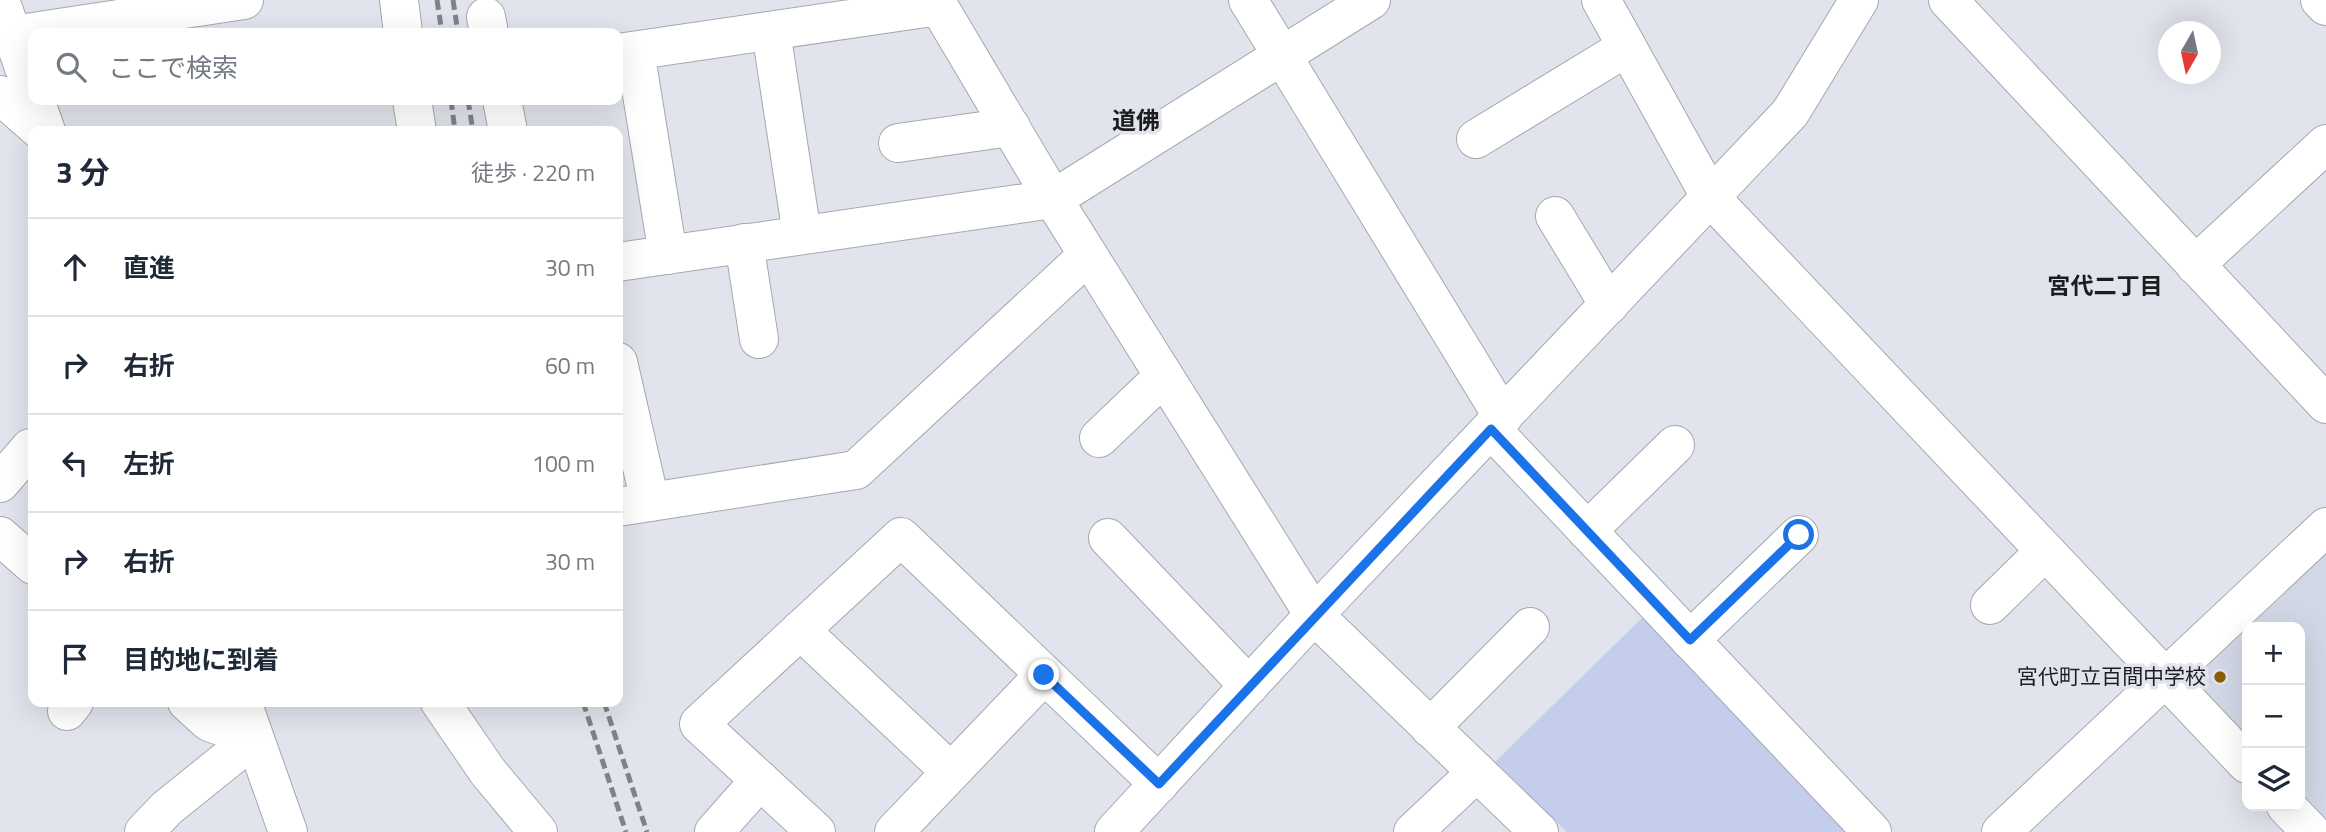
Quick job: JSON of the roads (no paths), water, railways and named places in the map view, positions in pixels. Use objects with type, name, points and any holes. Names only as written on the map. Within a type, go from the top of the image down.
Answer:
[{"type":"street","points":[[25,113],[6,18],[244,0]]},
{"type":"street","points":[[399,0],[402,28]]},
{"type":"street","points":[[1248,0],[1497,423],[1587,531],[1872,832]]},
{"type":"street","points":[[623,261],[1053,199],[1371,0]]},
{"type":"street","points":[[1601,0],[1711,198],[2242,759]]},
{"type":"street","points":[[1116,831],[1314,615],[1790,113],[1859,0]]},
{"type":"street","points":[[1948,0],[2326,404]]},
{"type":"street","points":[[2320,0],[2326,6]]},
{"type":"street","points":[[668,255],[626,52],[937,3],[1053,199],[1314,615],[1539,832]]},
{"type":"street","points":[[771,31],[802,235]]},
{"type":"street","points":[[1476,139],[1628,47]]},
{"type":"street","points":[[413,105],[416,126]]},
{"type":"street","points":[[503,105],[507,126]]},
{"type":"street","points":[[898,143],[1011,127]]},
{"type":"street","points":[[2195,265],[2326,144]]},
{"type":"street","points":[[1555,216],[1609,305]]},
{"type":"street","points":[[744,243],[759,339]]},
{"type":"street","points":[[623,407],[634,505],[856,470],[1088,255]]},
{"type":"street","points":[[1099,438],[1164,376]]},
{"type":"street","points":[[1587,531],[1675,446]]},
{"type":"street","points":[[0,483],[28,450]]},
{"type":"street","points":[[2001,832],[2326,527]]},
{"type":"street","points":[[1690,640],[1799,535]]},
{"type":"street","points":[[816,832],[699,724],[901,537],[1159,784]]},
{"type":"street","points":[[1108,538],[1249,686]]},
{"type":"street","points":[[1990,605],[2045,551]]},
{"type":"street","points":[[1430,728],[1531,628]]},
{"type":"street","points":[[800,630],[951,772]]},
{"type":"street","points":[[894,832],[1044,675]]},
{"type":"street","points":[[192,707],[209,722],[251,715]]},
{"type":"street","points":[[443,707],[488,772],[538,832]]},
{"type":"street","points":[[144,832],[251,715]]},
{"type":"street","points":[[251,715],[288,832]]},
{"type":"street","points":[[1413,832],[1477,772]]},
{"type":"street","points":[[714,832],[760,780]]},
{"type":"street","points":[[2291,811],[2311,832]]},
{"type":"railway","points":[[437,0],[441,28]]},
{"type":"railway","points":[[453,0],[457,28]]},
{"type":"railway","points":[[452,105],[454,126]]},
{"type":"railway","points":[[469,105],[472,126]]},
{"type":"railway","points":[[585,707],[626,832]]},
{"type":"railway","points":[[606,707],[647,832]]},
{"type":"place","name":"宮代町立百間中学校","points":[[2220,677]]},
{"type":"district","name":"道佛","points":[[1136,121]]},
{"type":"district","name":"宮代二丁目","points":[[2105,286]]}]
